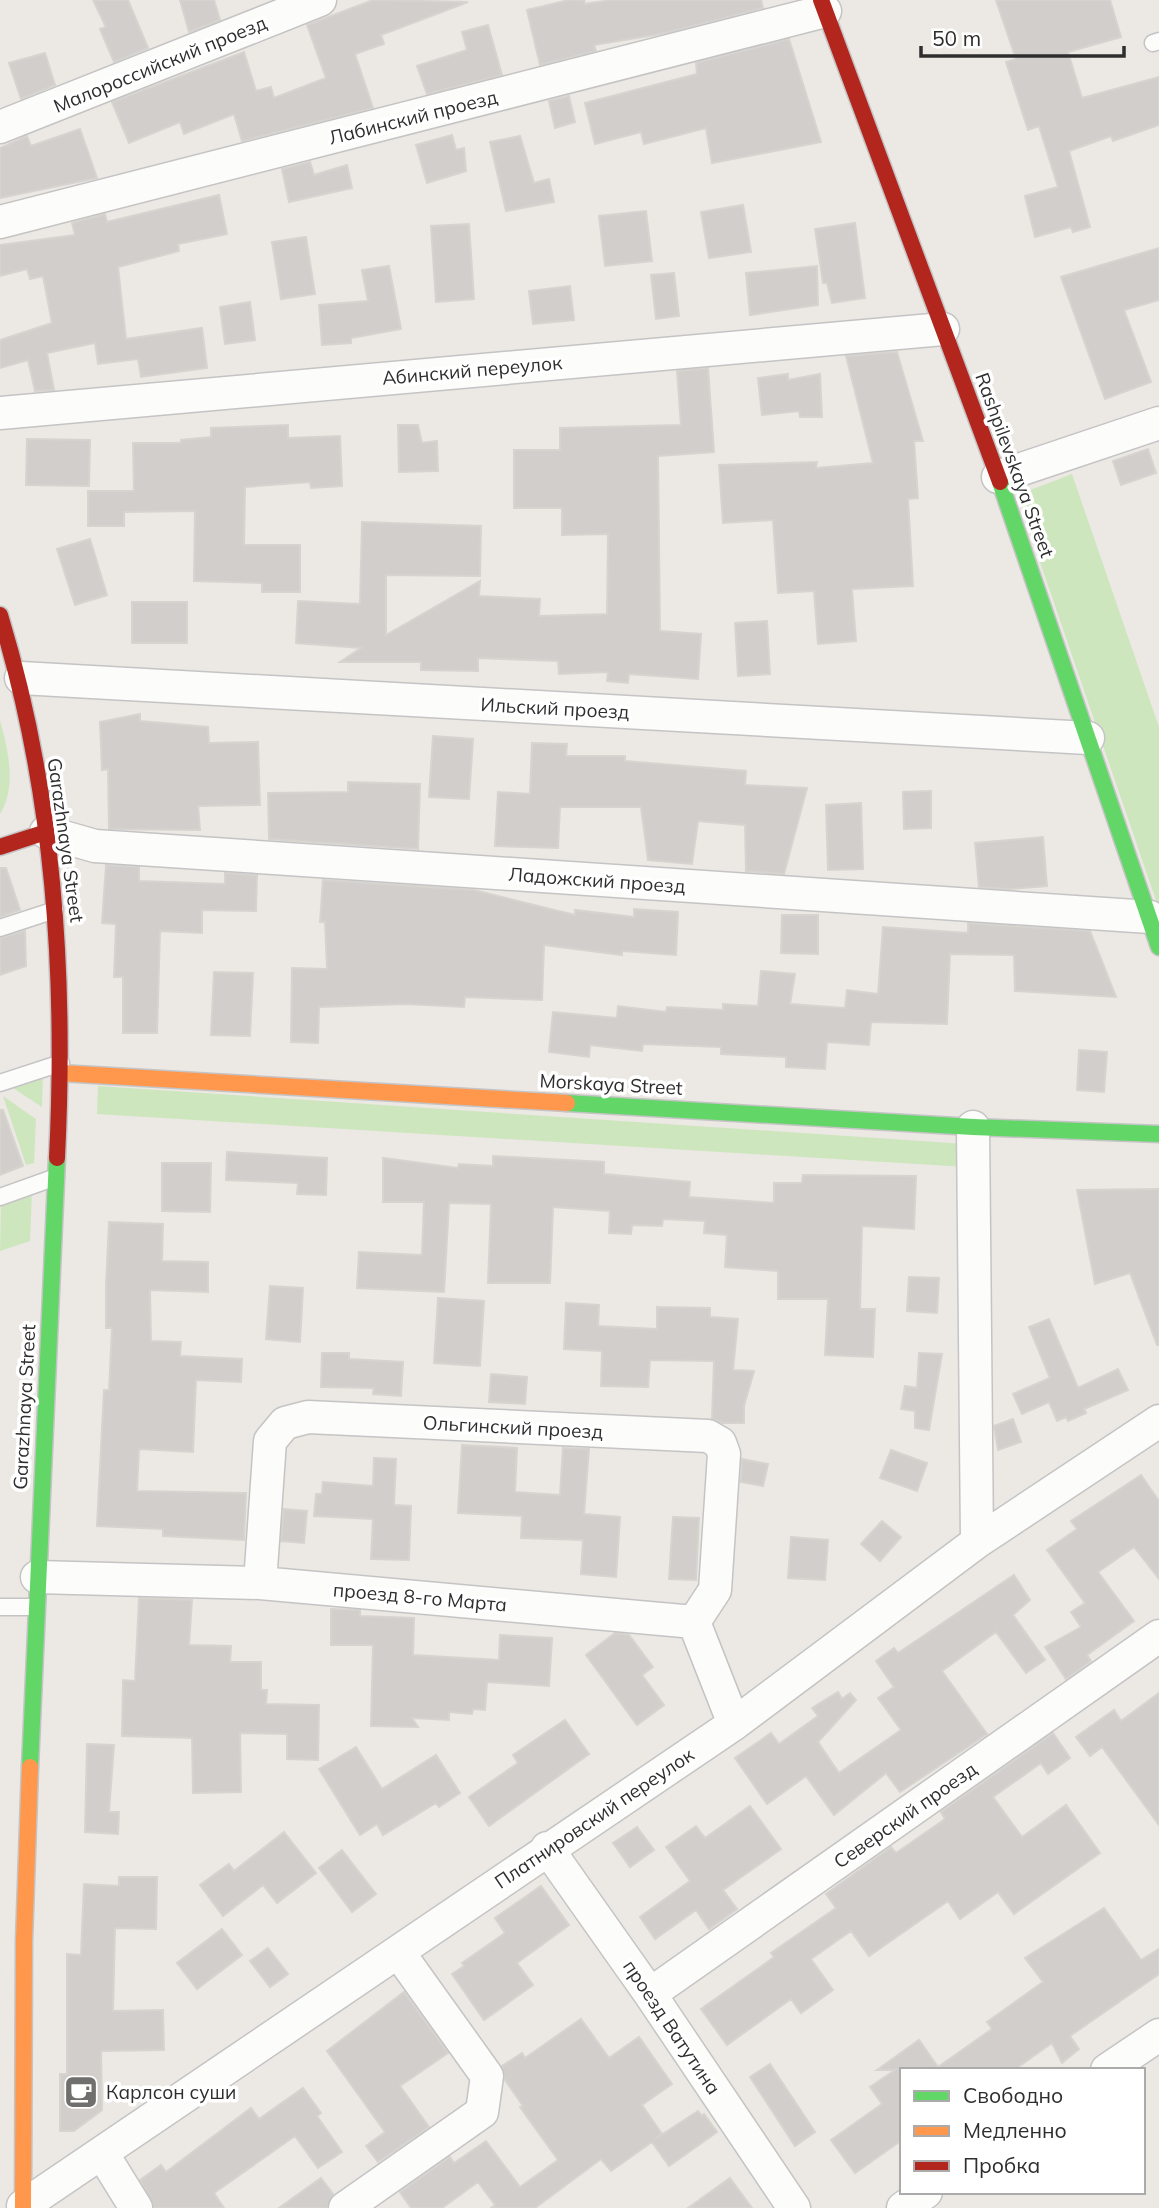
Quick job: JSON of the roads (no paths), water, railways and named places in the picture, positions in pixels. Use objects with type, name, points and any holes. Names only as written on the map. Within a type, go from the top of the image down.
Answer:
[{"type":"street","name":"Малороссийский проезд","points":[[0,127],[320,0]]},
{"type":"street","name":"Лабинский проезд","points":[[0,222],[823,6]]},
{"type":"street","name":"Rashpilevskaya Street","points":[[823,6],[998,477],[1159,947]]},
{"type":"street","name":"Абинский переулок","points":[[0,413],[943,328]]},
{"type":"street","points":[[998,477],[1159,423]]},
{"type":"street","name":"Garazhnaya Street","points":[[0,615],[21,678],[46,832],[55,910],[61,1068],[37,1592],[12,1945],[23,2207]]},
{"type":"street","name":"Ильский проезд","points":[[21,678],[1088,738]]},
{"type":"street","points":[[0,848],[46,832]]},
{"type":"street","name":"Ладожский проезд","points":[[46,832],[95,846],[1150,917]]},
{"type":"street","name":"Morskaya Street","points":[[61,1068],[974,1127],[1159,1134]]},
{"type":"street","points":[[974,1127],[977,1542]]},
{"type":"street","name":"Ольгинский проезд","points":[[260,1583],[270,1441],[285,1423],[308,1417],[708,1436],[720,1443],[724,1454],[715,1590],[694,1622]]},
{"type":"street","name":"Платнировский переулок","points":[[23,2207],[399,1953],[547,1848],[734,1724],[977,1542],[1159,1421]]},
{"type":"street","name":"проезд 8-го Марта","points":[[37,1592],[260,1583],[694,1622]]},
{"type":"street","points":[[694,1622],[734,1724]]},
{"type":"street","name":"Северский проезд","points":[[650,1994],[1159,1636]]},
{"type":"street","name":"проезд Ватутина","points":[[547,1848],[650,1994],[794,2208]]},
{"type":"street","points":[[345,2208],[482,2112],[487,2076],[399,1953]]},
{"type":"street","points":[[1110,2068],[1159,2035]]},
{"type":"street","points":[[102,2153],[136,2208]]},
{"type":"street","points":[[903,2208],[923,2194]]},
{"type":"lane","points":[[0,928],[55,910]]},
{"type":"lane","points":[[0,1083],[61,1068]]},
{"type":"lane","points":[[0,1197],[56,1177]]},
{"type":"lane","points":[[0,1607],[37,1592]]},
{"type":"place","name":"Карлсон суши","points":[[81,2092]]}]
